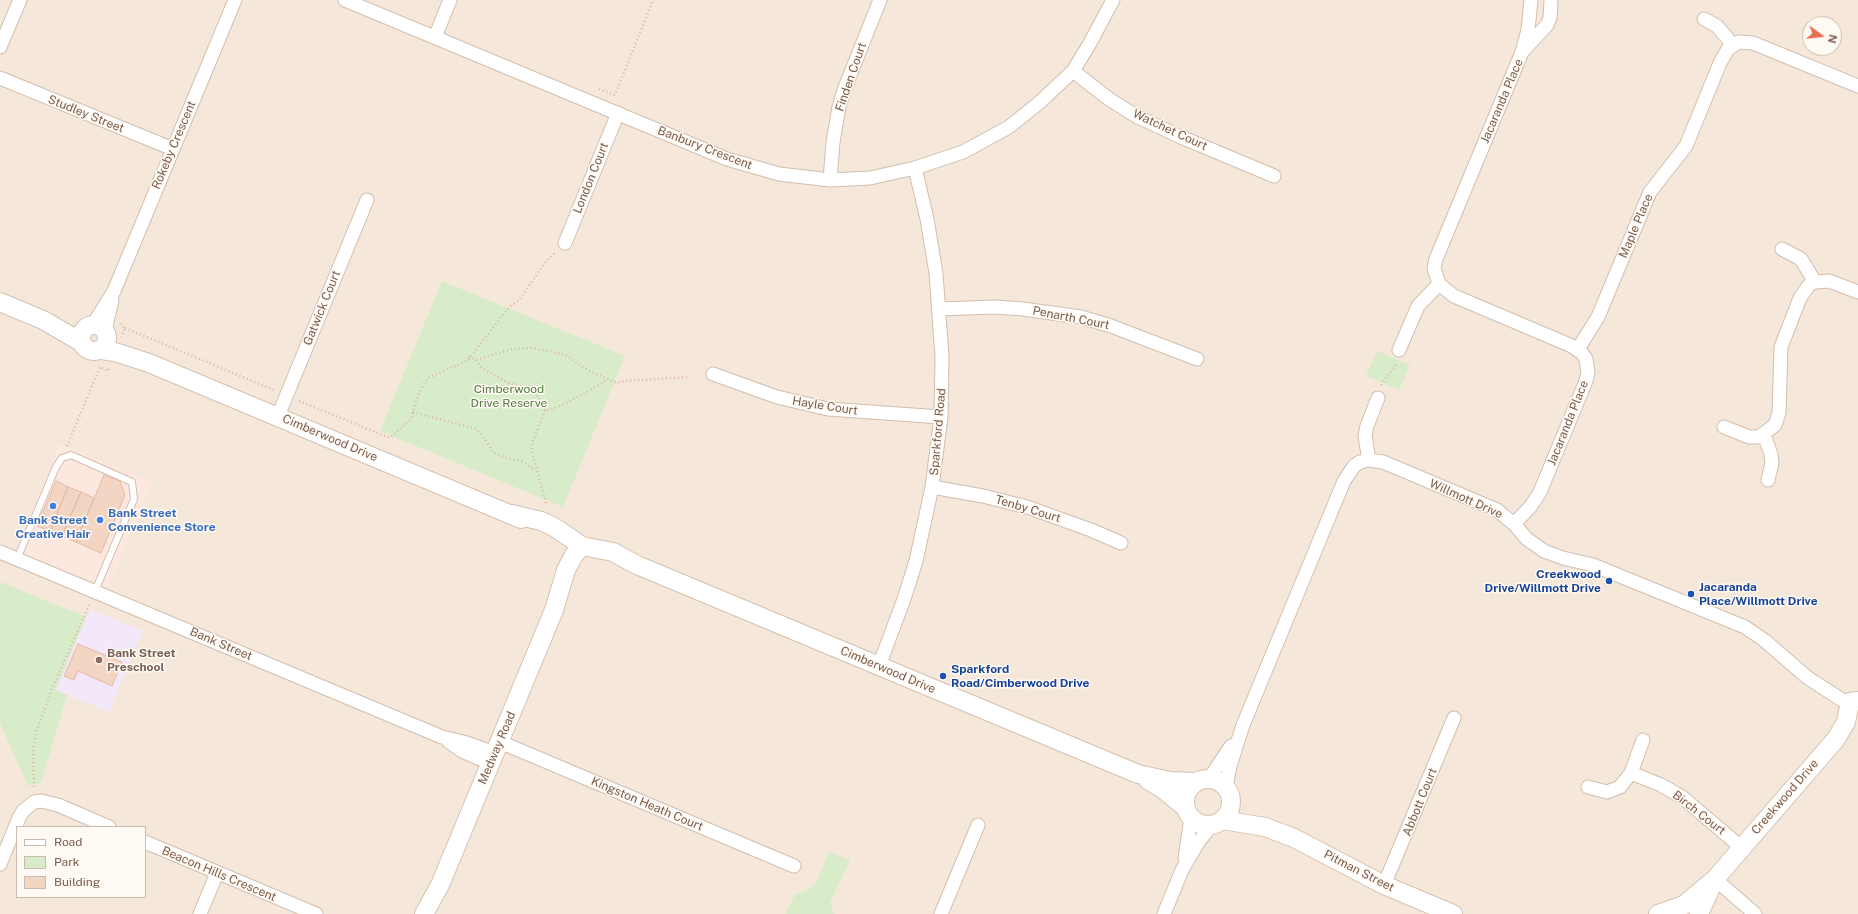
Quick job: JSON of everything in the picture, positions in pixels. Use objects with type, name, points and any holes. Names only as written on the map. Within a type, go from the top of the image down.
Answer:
[{"type":"street","points":[[0,48],[20,0]]},
{"type":"street","name":"Rokeby Crescent","points":[[105,335],[114,291],[235,0]]},
{"type":"street","name":"Banbury Crescent","points":[[345,0],[727,158],[755,168],[805,178],[830,180],[870,178],[915,168],[963,152],[1004,130],[1040,102],[1073,71],[1114,0]]},
{"type":"street","points":[[435,37],[450,0]]},
{"type":"street","name":"Finden Court","points":[[830,180],[833,142],[841,101],[880,0]]},
{"type":"street","name":"Jacaranda Place","points":[[1439,284],[1434,268],[1436,259],[1522,52],[1528,30],[1531,0]]},
{"type":"street","name":"Jacaranda Place","points":[[1522,52],[1547,25],[1550,18],[1551,0]]},
{"type":"street","points":[[1704,19],[1717,26],[1733,45],[1746,42],[1761,45],[1858,86]]},
{"type":"street","name":"Maple Place","points":[[1578,349],[1598,317],[1648,196],[1654,186],[1682,153],[1724,54],[1733,45]]},
{"type":"street","name":"Watchet Court","points":[[1073,71],[1109,99],[1136,116],[1274,176]]},
{"type":"street","name":"Studley Street","points":[[0,78],[173,149]]},
{"type":"street","name":"London Court","points":[[565,243],[618,113]]},
{"type":"street","name":"Sparkford Road","points":[[879,666],[904,599],[916,561],[932,487],[941,417],[942,357],[940,308],[927,218],[915,168]]},
{"type":"street","name":"Gatwick Court","points":[[278,416],[367,200]]},
{"type":"street","points":[[1782,249],[1801,259],[1815,282]]},
{"type":"street","points":[[1724,427],[1749,437],[1759,437],[1764,435],[1775,425],[1779,413],[1780,356],[1784,338],[1800,298],[1809,285],[1822,281],[1836,283],[1858,292]]},
{"type":"street","points":[[1399,350],[1418,306],[1439,284],[1454,296],[1578,349]]},
{"type":"street","name":"Cimberwood Drive","points":[[0,302],[44,320],[105,335],[149,363],[512,514],[541,521],[554,526],[579,553],[613,552],[637,566],[1138,774],[1164,790],[1189,813]]},
{"type":"street","name":"Penarth Court","points":[[940,308],[995,307],[1074,316],[1111,326],[1197,359]]},
{"type":"street","name":"Jacaranda Place","points":[[1514,524],[1531,506],[1540,492],[1586,381],[1588,365],[1586,359],[1578,349]]},
{"type":"street","name":"Hayle Court","points":[[713,374],[777,397],[828,409],[941,417]]},
{"type":"street","points":[[1164,914],[1182,870],[1199,841],[1218,822],[1230,807],[1228,794],[1230,766],[1243,725],[1344,481],[1354,466],[1360,462],[1369,460],[1366,431],[1378,398]]},
{"type":"street","points":[[1764,435],[1772,463],[1768,480]]},
{"type":"street","name":"Willmott Drive","points":[[1369,460],[1383,462],[1497,510],[1514,524],[1527,539],[1544,551],[1563,558],[1594,565],[1745,628],[1764,640],[1808,678],[1833,705],[1854,707]]},
{"type":"street","name":"Tenby Court","points":[[932,487],[983,496],[1028,508],[1091,530],[1121,543]]},
{"type":"street","name":"Bank Street","points":[[0,552],[442,737],[467,743],[495,753]]},
{"type":"street","name":"Medway Road","points":[[424,914],[440,885],[495,753],[554,610],[566,570],[579,553]]},
{"type":"street","name":"Creekwood Drive","points":[[1658,914],[1684,905],[1715,879],[1836,738],[1854,707]]},
{"type":"street","name":"Abbott Court","points":[[1384,885],[1454,718]]},
{"type":"street","points":[[1182,870],[1189,813],[1186,794],[1220,764],[1243,725]]},
{"type":"street","points":[[1588,787],[1600,791],[1613,791],[1623,784],[1631,773],[1643,740]]},
{"type":"street","name":"Kingston Heath Court","points":[[495,753],[794,866]]},
{"type":"street","name":"Birch Court","points":[[1631,773],[1661,785],[1682,796],[1742,848]]},
{"type":"street","name":"Cimberwood Drive","points":[[1138,774],[1170,781],[1202,781]]},
{"type":"street","points":[[1202,781],[1216,780],[1228,794]]},
{"type":"street","name":"Pitman Street","points":[[1228,794],[1265,827]]},
{"type":"street","points":[[0,864],[19,818],[23,811],[34,802],[40,801],[58,805],[107,826]]},
{"type":"street","points":[[1189,813],[1205,825],[1218,822]]},
{"type":"street","name":"Pitman Street","points":[[1218,822],[1265,827],[1310,846],[1384,885],[1453,914]]},
{"type":"street","points":[[941,914],[978,825]]},
{"type":"street","name":"Beacon Hills Crescent","points":[[146,842],[316,914]]},
{"type":"street","points":[[200,914],[217,873]]},
{"type":"street","points":[[1715,879],[1755,914]]},
{"type":"street","name":"Creekwood Drive","points":[[1699,914],[1715,879]]},
{"type":"street","name":"Medway Road","points":[[434,914],[440,885]]},
{"type":"lane","points":[[17,559],[56,467],[62,458],[71,455],[132,482],[134,499],[95,591]]},
{"type":"path","points":[[591,102],[597,88],[615,95],[653,0]]},
{"type":"path","points":[[62,458],[100,367],[108,371],[105,335],[286,395],[390,438],[407,424],[413,412],[419,392],[428,378],[462,363],[469,357],[510,306],[519,300],[547,260],[565,243]]},
{"type":"path","points":[[476,360],[512,349],[532,348],[549,350],[570,357],[589,372],[605,380],[618,383],[624,381],[689,377]]},
{"type":"path","points":[[1378,398],[1374,396],[1375,392],[1396,367],[1402,354],[1399,350]]},
{"type":"path","points":[[469,357],[476,360],[481,367],[501,379],[509,383],[530,388],[540,400],[545,410],[532,443],[532,452],[536,471],[545,494],[546,502]]},
{"type":"path","points":[[545,410],[560,406],[603,383],[605,380]]},
{"type":"path","points":[[413,412],[476,429],[494,453],[503,457],[524,462],[536,471]]},
{"type":"path","points":[[34,787],[33,753],[36,732],[52,689],[95,591]]},
{"type":"shaded area","points":[[0,0],[1858,0],[1858,914],[0,914]]},
{"type":"shaded area","points":[[60,444],[152,482],[108,588],[16,550]]},
{"type":"shaded area","name":"Bank Street Preschool","points":[[90,609],[143,631],[109,712],[56,690]]},
{"type":"green space","name":"Cimberwood Drive Reserve","points":[[442,281],[625,356],[563,507],[380,431]]},
{"type":"green space","points":[[1377,351],[1410,365],[1399,390],[1366,376]]},
{"type":"green space","points":[[1,582],[86,617],[56,690],[67,695],[41,783],[28,786],[0,723]]},
{"type":"green space","points":[[829,852],[850,860],[830,903],[834,914],[786,914],[795,894],[803,892],[816,883]]},
{"type":"building","name":"Bank Street Convenience Store","points":[[104,475],[120,481],[125,495],[101,553],[76,542]]},
{"type":"building","name":"Bank Street Creative Hair","points":[[56,481],[68,487],[50,531],[37,526]]},
{"type":"building","points":[[68,487],[81,492],[62,536],[50,531]]},
{"type":"building","points":[[81,492],[94,498],[76,542],[62,536]]},
{"type":"building","points":[[78,644],[122,662],[112,686],[78,671],[74,680],[64,676]]},
{"type":"place","name":"Bank Street Creative Hair","points":[[53,506]]},
{"type":"place","name":"Bank Street Convenience Store","points":[[100,520]]},
{"type":"place","name":"Creekwood Drive/Willmott Drive","points":[[1609,581]]},
{"type":"place","name":"Jacaranda Place/Willmott Drive","points":[[1691,594]]},
{"type":"place","name":"Bank Street Preschool","points":[[99,660]]},
{"type":"place","name":"Sparkford Road/Cimberwood Drive","points":[[943,676]]}]
